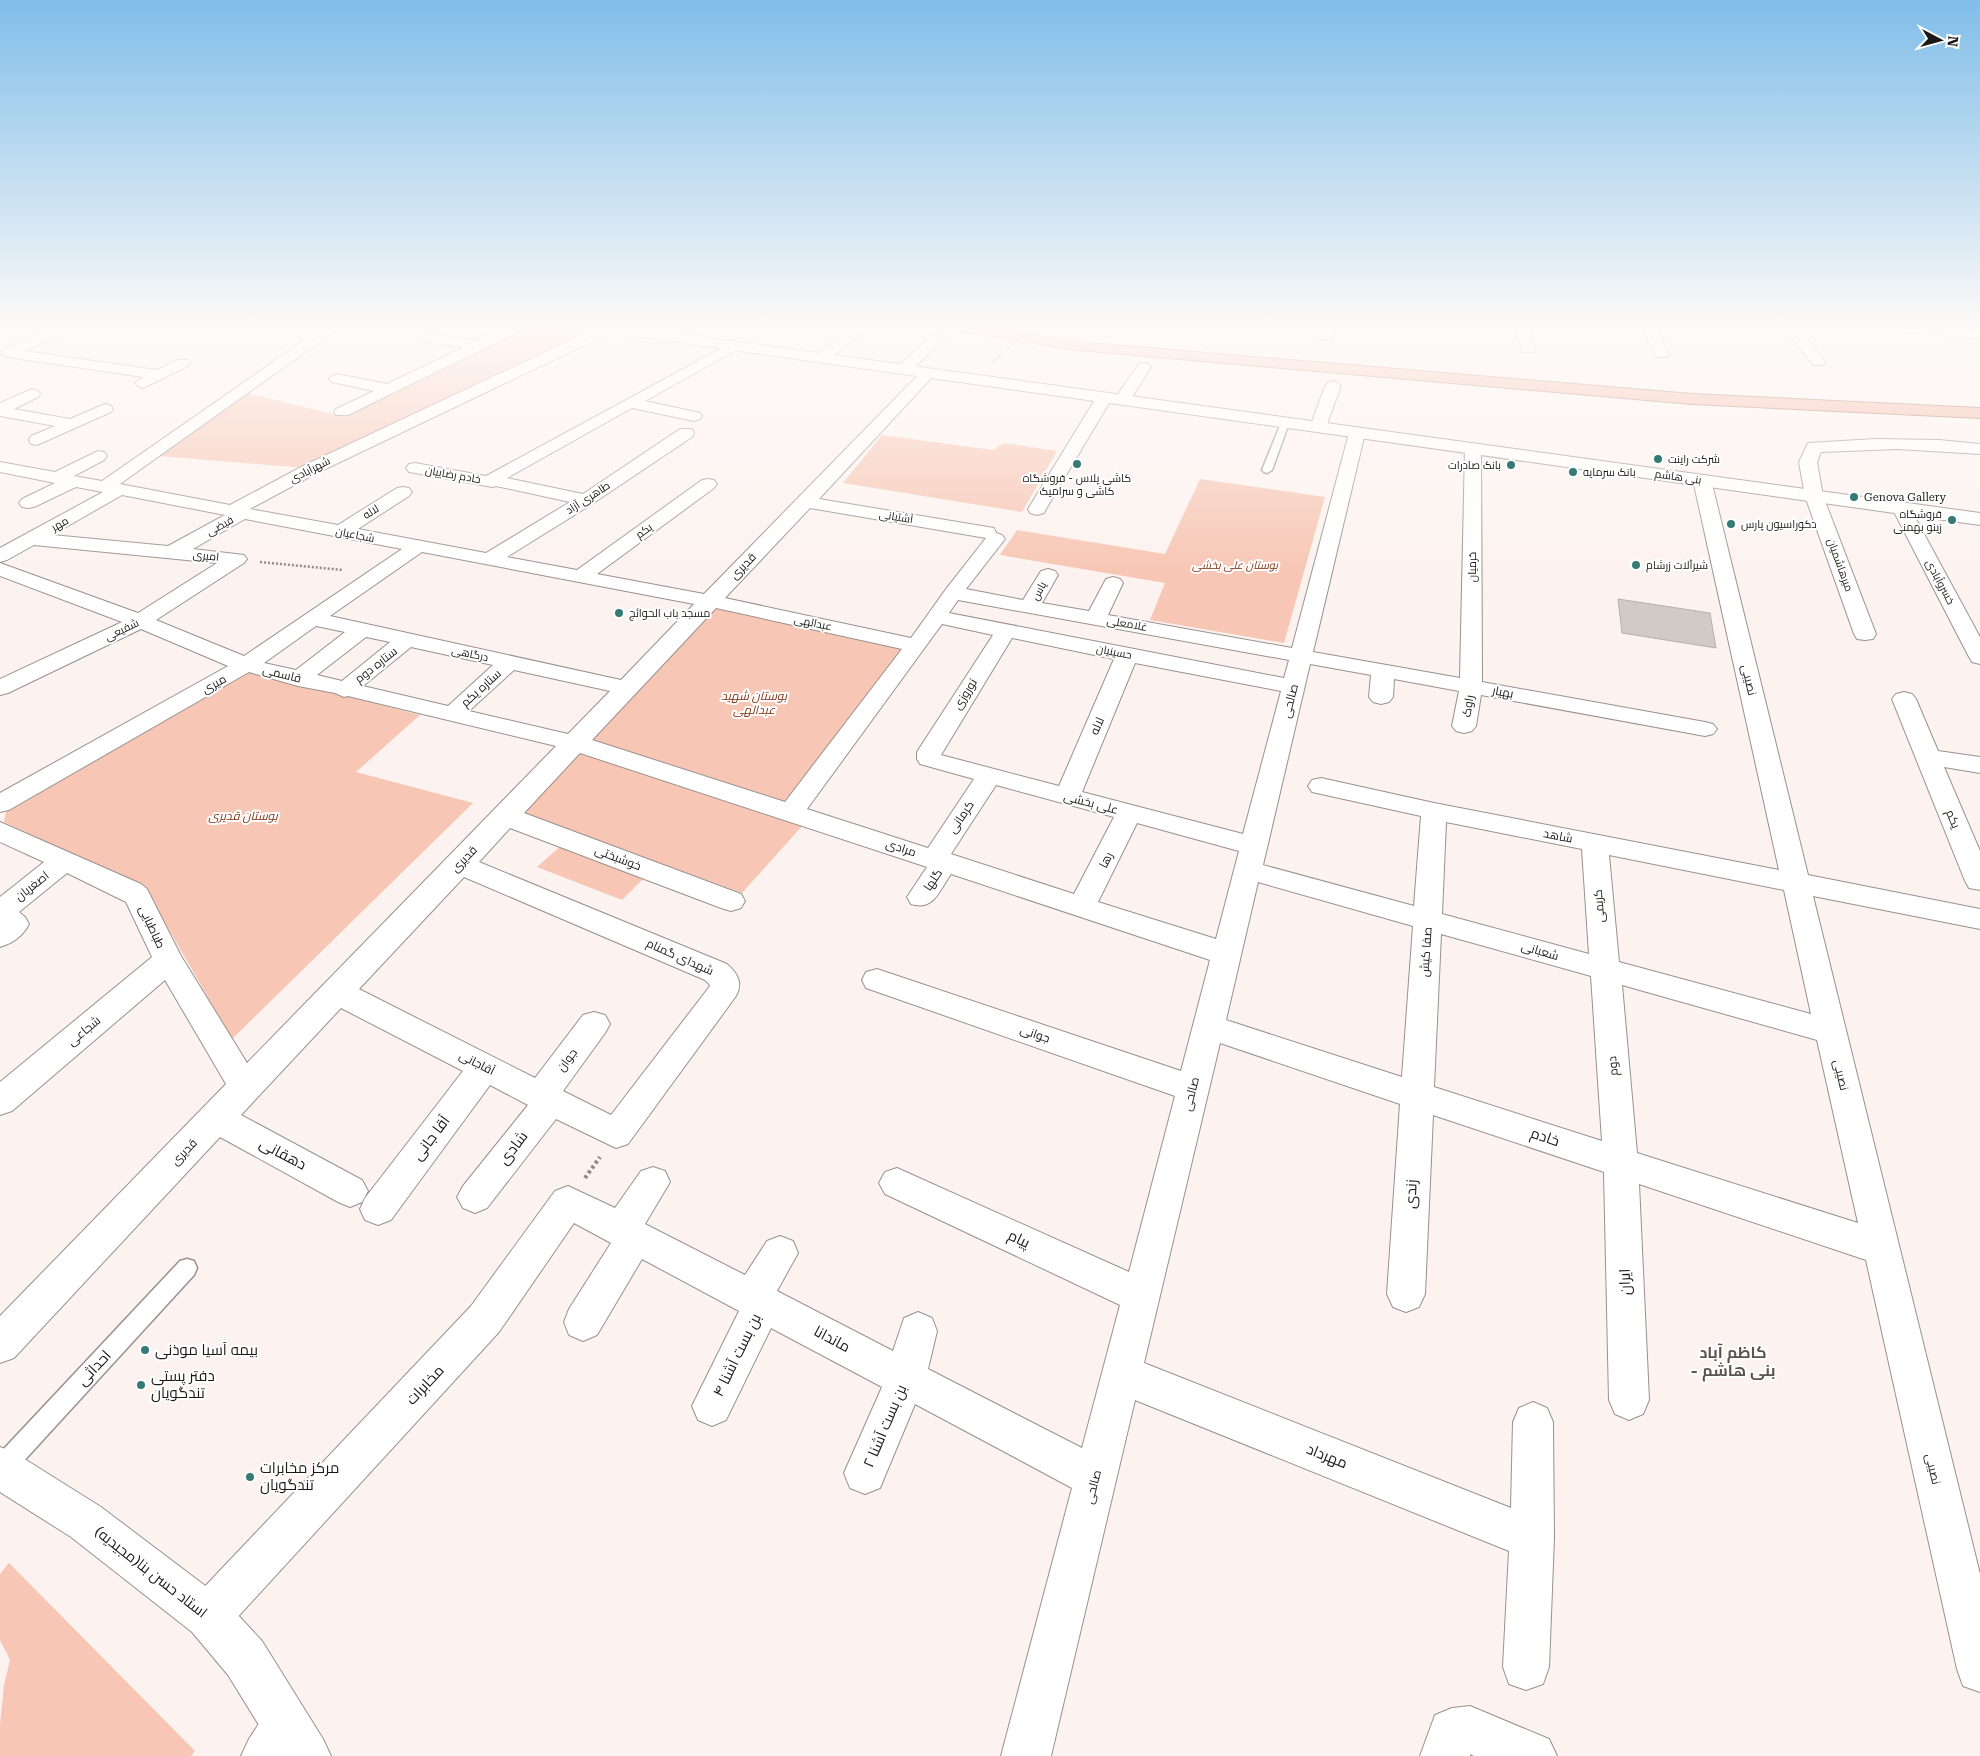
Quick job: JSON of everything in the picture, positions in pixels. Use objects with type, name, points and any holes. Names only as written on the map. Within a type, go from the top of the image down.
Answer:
[{"type":"highway","points":[[1921,410],[1980,413]]},
{"type":"street","points":[[0,410],[72,424]]},
{"type":"street","points":[[37,440],[103,410]]},
{"type":"street","name":"مهر","points":[[0,556],[33,539],[112,488],[219,410]]},
{"type":"street","points":[[342,412],[346,410]]},
{"type":"street","name":"شهرآبادی","points":[[237,512],[309,470],[436,410]]},
{"type":"street","name":"خادم رضاییان","points":[[492,482],[492,478],[616,410]]},
{"type":"street","points":[[664,410],[694,416]]},
{"type":"street","name":"قدیری","points":[[0,1344],[805,502],[883,410]]},
{"type":"street","points":[[1037,509],[1097,410]]},
{"type":"street","name":"بنی هاشم","points":[[1192,410],[1980,519]]},
{"type":"street","points":[[1318,427],[1324,410]]},
{"type":"street","name":"طاهری آزاد","points":[[488,560],[586,500],[686,433]]},
{"type":"street","name":"صالحی","points":[[1026,1756],[1357,433]]},
{"type":"street","name":"میرهاشمیان","points":[[1865,634],[1814,496],[1808,462],[1814,447],[1875,444],[1951,446],[1980,449]]},
{"type":"street","name":"خرمیان","points":[[1471,686],[1473,449]]},
{"type":"street","points":[[28,503],[65,480],[98,456]]},
{"type":"street","name":"شجاعیان","points":[[0,467],[580,578],[710,600]]},
{"type":"street","name":"خادم رضاییان","points":[[415,468],[586,500]]},
{"type":"street","name":"نصیبی","points":[[1702,480],[1980,1669]]},
{"type":"street","name":"یکم","points":[[580,578],[708,484]]},
{"type":"street","name":"لاله","points":[[340,532],[403,492]]},
{"type":"street","name":"آشتیانی","points":[[805,502],[991,536],[953,593]]},
{"type":"street","name":"خسروآبادی","points":[[1901,508],[1980,657]]},
{"type":"street","name":"فیضی","points":[[171,553],[237,512]]},
{"type":"street","name":"امیری","points":[[33,539],[236,559]]},
{"type":"street","name":"میری","points":[[0,804],[246,665],[417,546]]},
{"type":"street","name":"شفیعی","points":[[0,688],[140,621],[236,559]]},
{"type":"street","name":"قاسمی","points":[[0,569],[140,621],[246,665],[344,690],[575,743]]},
{"type":"street","name":"یاس","points":[[1030,606],[1048,575]]},
{"type":"street","points":[[1096,618],[1113,583]]},
{"type":"street","points":[[791,812],[916,646],[953,593]]},
{"type":"street","name":"غلامعلی","points":[[953,593],[1302,655]]},
{"type":"street","name":"عبدالهی","points":[[710,600],[916,646]]},
{"type":"street","name":"حسینیان","points":[[936,617],[1293,687]]},
{"type":"street","name":"درگاهی","points":[[313,619],[626,688]]},
{"type":"street","points":[[298,678],[362,630]]},
{"type":"street","name":"نوروزی","points":[[929,759],[929,752],[1006,631]]},
{"type":"street","name":"ستاره دوم","points":[[344,690],[407,640]]},
{"type":"street","name":"لاله","points":[[1067,797],[1127,655]]},
{"type":"street","name":"بهیار","points":[[1302,655],[1705,729]]},
{"type":"street","name":"ستاره یکم","points":[[452,714],[509,662]]},
{"type":"street","points":[[1381,697],[1383,670]]},
{"type":"street","name":"راوک","points":[[1464,726],[1471,686]]},
{"type":"street","name":"یکم","points":[[1904,699],[1979,881]]},
{"type":"street","name":"مرادی","points":[[575,743],[1226,954]]},
{"type":"street","points":[[1928,757],[1980,766]]},
{"type":"street","name":"علی بخشی","points":[[929,759],[1129,813],[1251,858]]},
{"type":"street","name":"کرمانی","points":[[939,860],[989,776]]},
{"type":"street","name":"شاهد","points":[[1321,786],[1434,811],[1980,918]]},
{"type":"street","name":"صفا کیش","points":[[1416,1094],[1434,811]]},
{"type":"street","name":"رها","points":[[1082,906],[1129,813]]},
{"type":"street","name":"خوشبختی","points":[[505,816],[731,901]]},
{"type":"street","name":"طباطبایی","points":[[0,831],[131,891],[137,896],[168,960],[245,1087]]},
{"type":"street","name":"کریمی","points":[[1595,843],[1604,968]]},
{"type":"street","name":"شعبانی","points":[[1251,858],[1428,920],[1831,1032]]},
{"type":"street","name":"گلها","points":[[921,897],[939,860]]},
{"type":"street","name":"اصغریان","points":[[0,936],[15,924],[0,913],[64,861]]},
{"type":"street","name":"شهدای گمنام","points":[[459,864],[716,972],[724,979],[725,988],[616,1134]]},
{"type":"street","name":"شجاعی","points":[[0,1101],[168,960]]},
{"type":"street","name":"دوم","points":[[1604,968],[1621,1163]]},
{"type":"street","name":"جوانی","points":[[878,980],[1192,1089]]},
{"type":"street","name":"آقاجانی","points":[[337,992],[616,1134]]},
{"type":"street","name":"جوان","points":[[546,1098],[594,1024]]},
{"type":"street","name":"خادم","points":[[1208,1027],[1882,1248]]},
{"type":"street","name":"آقا جانی","points":[[378,1209],[485,1067]]},
{"type":"street","name":"زندی","points":[[1406,1294],[1416,1094]]},
{"type":"street","name":"شادی","points":[[476,1197],[546,1098]]},
{"type":"street","name":"دهقانی","points":[[216,1118],[350,1191]]},
{"type":"street","name":"ایران","points":[[1621,1163],[1629,1400]]},
{"type":"street","points":[[583,1322],[652,1182]]},
{"type":"street","name":"پیام","points":[[897,1183],[1141,1296]]},
{"type":"street","name":"ماندانا","points":[[568,1202],[1096,1477]]},
{"type":"street","name":"مخابرات","points":[[208,1616],[479,1326],[504,1294],[568,1202]]},
{"type":"street","name":"بن بست آشنا ۴","points":[[712,1406],[757,1300],[780,1253]]},
{"type":"street","name":"بن بست آشنا ۲","points":[[865,1473],[906,1378],[918,1331]]},
{"type":"street","name":"مهرداد","points":[[1121,1374],[1532,1538]]},
{"type":"street","points":[[1526,1667],[1532,1538],[1533,1422]]},
{"type":"street","name":"استاد حسن بنا(مجیدیه)","points":[[0,1469],[86,1522],[208,1616],[245,1658],[286,1746]]},
{"type":"street","points":[[1445,1756],[1452,1732],[1470,1730],[1532,1756]]},
{"type":"lane","points":[[1267,470],[1285,423]]},
{"type":"lane","name":"احداثی","points":[[0,1469],[187,1268]]},
{"type":"path","name":"امیری","points":[[236,559],[379,573]]},
{"type":"path","points":[[568,1202],[616,1134]]},
{"type":"green space","points":[[223,410],[316,410],[341,416],[353,410],[426,410],[305,467],[159,456]]},
{"type":"green space","points":[[882,435],[993,450],[1004,443],[1057,451],[1022,512],[843,483]]},
{"type":"green space","name":"بوستان علی بخشی","points":[[1200,479],[1325,497],[1284,643],[1150,620],[1165,583],[1000,555],[1017,530],[1165,554]]},
{"type":"green space","name":"بوستان شهید عبدالهی","points":[[711,606],[907,648],[787,804],[584,739]]},
{"type":"green space","name":"بوستان قدیری","points":[[249,671],[420,715],[356,772],[473,803],[232,1039],[145,888],[4,822],[7,807]]},
{"type":"green space","points":[[579,751],[803,825],[742,893],[520,812]]},
{"type":"green space","points":[[564,843],[648,874],[622,900],[537,867]]},
{"type":"green space","points":[[9,1563],[195,1751],[191,1756],[0,1756],[0,1725],[4,1685],[10,1660],[0,1640],[0,1574]]},
{"type":"building","points":[[1618,599],[1710,613],[1716,648],[1622,633]]},
{"type":"place","name":"شرکت راینت","points":[[1658,459]]},
{"type":"place","name":"کاشی پلاس - فروشگاه کاشی و سرامیک","points":[[1077,464]]},
{"type":"place","name":"بانک صادرات","points":[[1511,465]]},
{"type":"place","name":"بانک سرمایه","points":[[1573,472]]},
{"type":"place","name":"Genova Gallery","points":[[1854,497]]},
{"type":"place","name":"فروشگاه زینو بهمنی","points":[[1952,520]]},
{"type":"place","name":"دکوراسیون پارس","points":[[1731,524]]},
{"type":"place","name":"شیرآلات زرشام","points":[[1636,565]]},
{"type":"place","name":"مسجد باب الحوائج","points":[[619,613]]},
{"type":"place","name":"بیمه آسیا موذنی","points":[[145,1350]]},
{"type":"place","name":"دفتر پستی تندگویان","points":[[141,1385]]},
{"type":"place","name":"مرکز مخابرات تندگویان","points":[[250,1477]]},
{"type":"district","name":"کاظم آباد - بنی هاشم","points":[[1733,1361]]}]
